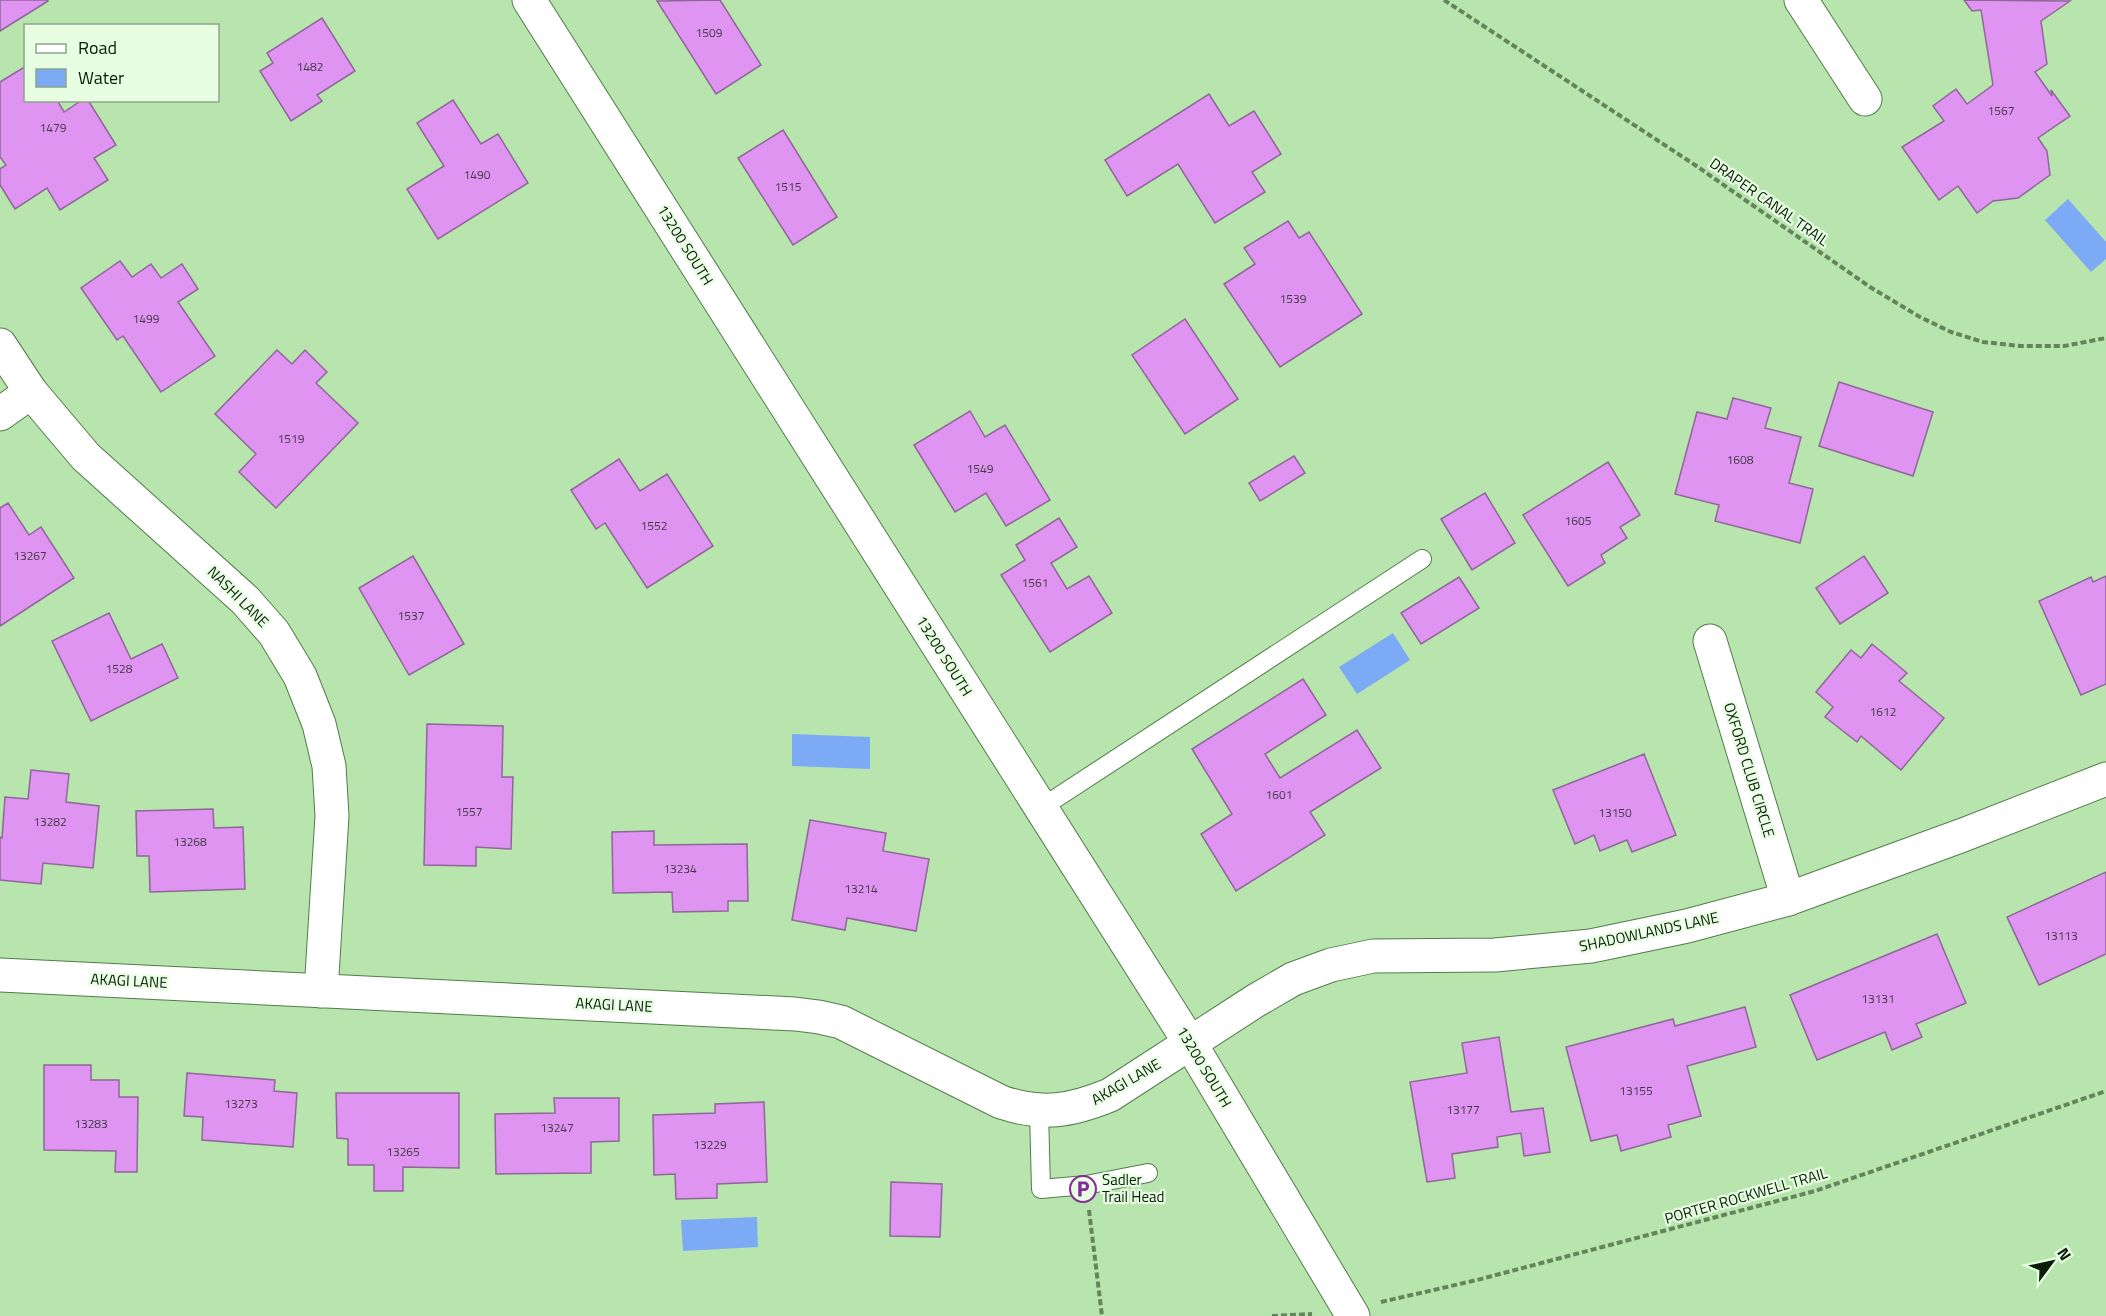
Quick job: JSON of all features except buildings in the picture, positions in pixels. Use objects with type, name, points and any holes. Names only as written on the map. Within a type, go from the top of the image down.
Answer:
[{"type":"street","name":"13200 SOUTH","points":[[529,0],[1190,1043],[1353,1316]]},
{"type":"street","points":[[1801,0],[1865,99]]},
{"type":"street","name":"NASHI LANE","points":[[0,345],[32,392],[86,457],[245,600],[274,633],[300,676],[319,724],[329,766],[332,816],[321,991]]},
{"type":"street","points":[[0,414],[32,392]]},
{"type":"street","name":"OXFORD CLUB CIRCLE","points":[[1710,641],[1788,899]]},
{"type":"street","name":"SHADOWLANDS LANE","points":[[1190,1043],[1293,979],[1331,965],[1372,956],[1495,955],[1591,946],[1687,926],[1788,899],[1963,836],[2106,779]]},
{"type":"street","name":"AKAGI LANE","points":[[0,975],[819,1017],[841,1022],[1001,1102],[1018,1108],[1039,1111],[1064,1111],[1110,1095],[1190,1043]]},
{"type":"lane","points":[[1041,808],[1422,559]]},
{"type":"lane","points":[[1039,1111],[1041,1189],[1086,1185],[1148,1173]]},
{"type":"path","name":"DRAPER CANAL TRAIL","points":[[1444,0],[1695,165],[1870,287],[1920,317],[1951,332],[1983,342],[2064,346],[2106,338]]},
{"type":"path","name":"PORTER ROCKWELL TRAIL","points":[[1385,1301],[1489,1277],[1815,1191],[2106,1091]]},
{"type":"path","points":[[1086,1185],[1102,1316]]},
{"type":"path","points":[[1272,1316],[1311,1314]]},
{"type":"water","points":[[2068,199],[2106,242],[2106,259],[2091,272],[2045,220]]},
{"type":"water","points":[[1393,633],[1410,660],[1357,694],[1339,667]]},
{"type":"water","points":[[792,734],[870,737],[870,769],[792,766]]},
{"type":"water","points":[[757,1217],[758,1247],[683,1251],[681,1220]]},
{"type":"place","name":"Sadler Trail Head","points":[[1083,1189]]}]
